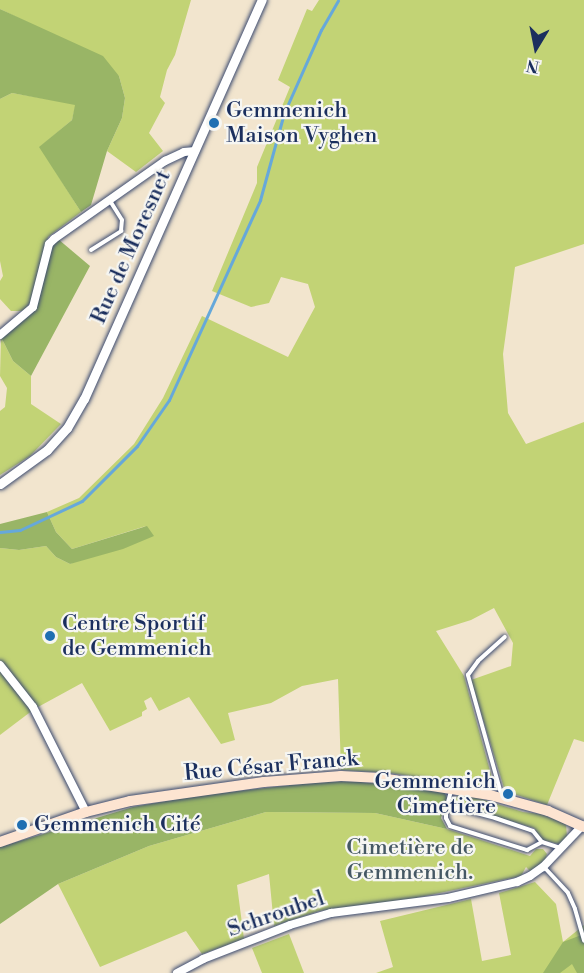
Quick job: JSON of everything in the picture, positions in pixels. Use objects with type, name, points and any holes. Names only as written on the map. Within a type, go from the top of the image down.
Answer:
[{"type":"main road","name":"Rue César Franck","points":[[0,842],[86,812],[161,795],[309,778],[381,778],[452,788],[502,798],[548,811],[583,826]]},
{"type":"street","name":"Rue de Moresnet","points":[[0,484],[47,450],[67,428],[84,399],[262,0]]},
{"type":"street","points":[[0,335],[33,308],[48,244],[165,161],[195,151]]},
{"type":"street","points":[[0,665],[33,707],[86,812]]},
{"type":"street","name":"Schroubel","points":[[177,973],[203,959],[290,925],[348,910],[457,896],[516,882],[543,867],[583,826]]},
{"type":"lane","points":[[91,250],[121,231],[122,220],[110,200]]},
{"type":"lane","points":[[502,798],[468,675],[478,661],[505,637]]},
{"type":"lane","points":[[452,788],[446,810],[450,826],[527,850],[542,842]]},
{"type":"lane","points":[[446,810],[454,807],[495,818],[533,831],[542,842],[562,848]]},
{"type":"lane","points":[[543,867],[568,893],[584,941]]},
{"type":"green space","points":[[0,0],[191,0],[160,97],[165,103],[149,133],[163,151],[136,172],[107,151],[122,118],[125,98],[119,76],[45,31],[0,9]]},
{"type":"green space","points":[[319,0],[584,0],[584,244],[515,267],[503,354],[508,413],[526,444],[584,422],[584,742],[574,739],[547,805],[505,791],[471,680],[511,666],[513,643],[494,608],[471,620],[436,631],[464,676],[495,789],[390,773],[341,770],[338,679],[302,686],[271,703],[228,713],[235,740],[221,744],[189,697],[159,711],[151,697],[144,701],[147,709],[142,712],[142,716],[110,731],[82,683],[38,707],[0,662],[0,548],[19,550],[46,546],[56,557],[70,564],[146,526],[72,549],[56,532],[47,512],[79,498],[134,444],[163,398],[202,316],[288,357],[315,307],[308,284],[281,277],[269,303],[251,307],[212,291],[257,183],[257,167],[290,87],[278,80],[307,9],[312,11]]},
{"type":"green space","points":[[0,9],[103,56],[119,76],[125,98],[122,118],[107,151],[91,205],[81,212],[39,147],[72,120],[75,105],[12,93],[0,99]]},
{"type":"green space","points":[[12,93],[76,104],[72,120],[40,147],[81,212],[48,237],[34,295],[25,311],[11,311],[0,299],[0,281],[3,276],[0,261],[0,99]]},
{"type":"green space","points":[[58,239],[90,266],[31,376],[13,361],[1,337],[36,305],[48,250]]},
{"type":"green space","points":[[1,337],[13,361],[31,376],[31,404],[61,424],[30,456],[0,475],[0,411],[5,407],[7,388],[0,376]]},
{"type":"green space","points":[[47,512],[56,532],[72,549],[147,526],[154,536],[123,549],[70,564],[56,557],[46,546],[19,550],[0,548],[0,524]]},
{"type":"green space","points":[[0,670],[33,710],[0,735]]},
{"type":"green space","points":[[352,781],[444,791],[447,798],[441,818],[447,829],[375,813],[266,812],[149,846],[58,884],[0,924],[0,847],[133,807],[194,796],[319,782]]},
{"type":"green space","points":[[458,795],[475,797],[523,812],[541,814],[566,824],[567,837],[559,844],[542,840],[534,828],[453,804]]},
{"type":"green space","name":"Cimetière de Gemmenich.","points":[[266,812],[375,813],[447,829],[530,856],[536,849],[543,849],[547,854],[545,860],[531,872],[526,867],[521,876],[406,900],[319,911],[274,926],[269,874],[237,885],[244,939],[202,954],[186,931],[100,967],[58,884],[149,846]]},
{"type":"green space","points":[[535,882],[556,904],[563,942],[584,925],[584,973],[376,973],[393,967],[380,921],[471,899],[482,961],[511,955],[499,893]]},
{"type":"green space","points":[[289,934],[304,973],[262,973],[252,948]]},
{"type":"green space","points":[[584,934],[584,973],[577,973],[572,964],[560,973],[543,973],[563,942]]},
{"type":"waterway","points":[[0,532],[20,530],[82,501],[137,446],[169,400],[260,200],[284,113],[321,30],[338,0]]},
{"type":"place","name":"Gemmenich Maison Vyghen","points":[[214,123]]},
{"type":"place","name":"Centre Sportif de Gemmenich","points":[[50,636]]},
{"type":"place","name":"Gemmenich Cimetière","points":[[508,794]]},
{"type":"place","name":"Gemmenich Cité","points":[[22,825]]}]
